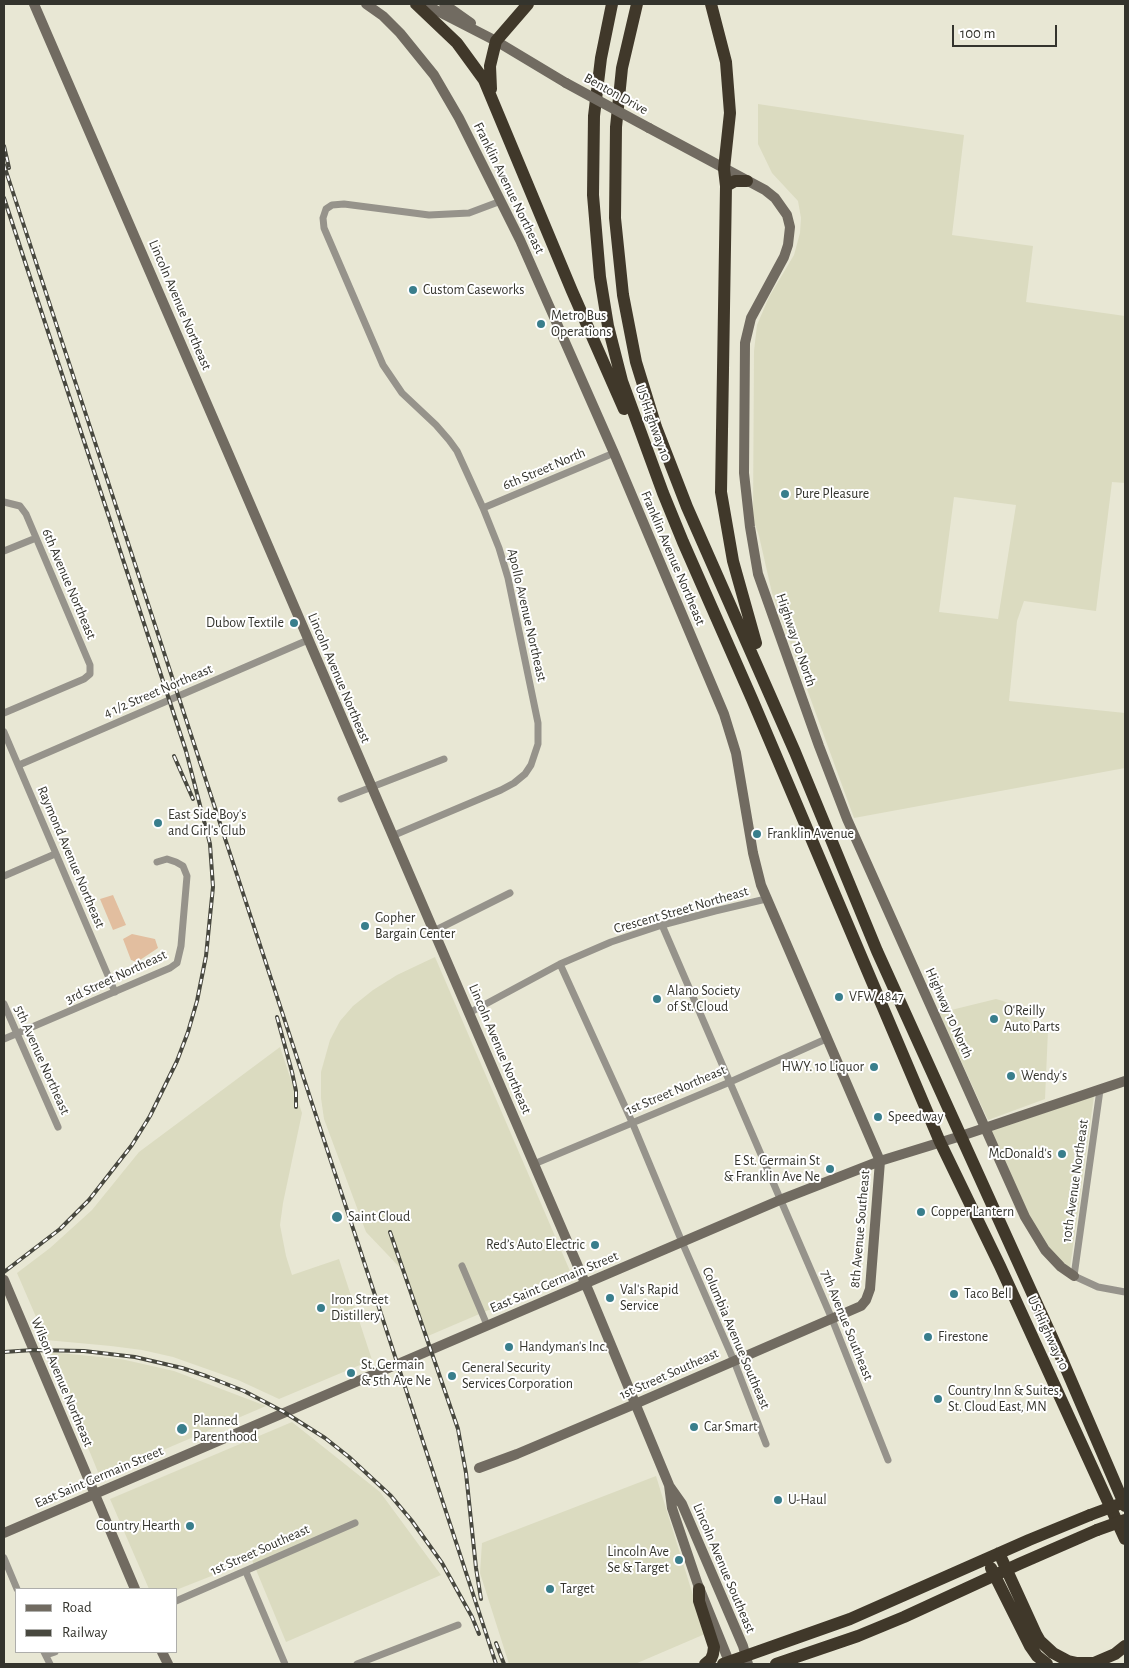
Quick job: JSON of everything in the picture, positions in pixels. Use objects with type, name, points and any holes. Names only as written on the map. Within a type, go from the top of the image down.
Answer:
[{"type":"highway","points":[[416,4],[457,43],[484,80],[611,380],[663,493]]},
{"type":"highway","points":[[494,105],[490,72],[496,41],[528,4]]},
{"type":"highway","name":"US Highway 10","points":[[612,4],[594,116],[593,196],[596,249],[608,326],[622,381],[663,493],[940,1142],[1000,1266],[1124,1537]]},
{"type":"highway","points":[[637,4],[622,68],[615,148],[615,218],[623,295],[629,326],[645,393],[669,463],[795,752]]},
{"type":"highway","points":[[711,4],[726,62],[730,113],[724,168],[726,186],[721,454],[722,500],[732,561],[741,594],[752,631],[795,752]]},
{"type":"highway","points":[[726,186],[735,181],[747,181]]},
{"type":"highway","name":"US Highway 10","points":[[795,752],[877,951],[1061,1357],[1125,1506]]},
{"type":"highway","points":[[728,1663],[747,1660],[850,1619],[986,1558],[1125,1502]]},
{"type":"highway","points":[[776,1664],[858,1636],[1097,1530],[1125,1520]]},
{"type":"highway","points":[[999,1553],[1001,1573],[1030,1646],[1037,1656],[1047,1664]]},
{"type":"highway","points":[[986,1558],[1001,1573],[1036,1634],[1052,1653],[1068,1661],[1094,1663],[1115,1654],[1125,1646]]},
{"type":"highway","points":[[699,1588],[699,1601],[714,1647],[711,1659],[705,1664]]},
{"type":"street","name":"Lincoln Avenue Northeast","points":[[34,4],[585,1284]]},
{"type":"street","name":"Franklin Avenue Northeast","points":[[366,4],[383,16],[400,33],[434,75],[459,118],[520,240],[614,453],[724,714],[736,753],[756,869],[766,900],[880,1160]]},
{"type":"street","name":"Benton Drive","points":[[424,4],[496,41],[566,83],[724,168]]},
{"type":"street","name":"Benton Drive","points":[[444,4],[496,41]]},
{"type":"street","name":"Highway 10 North","points":[[724,168],[775,198],[787,215],[790,227],[790,238],[784,257],[751,318],[745,343],[744,473],[758,574],[818,746],[847,819],[1030,1228],[1054,1260],[1074,1276]]},
{"type":"street","name":"Apollo Avenue Northeast","points":[[392,836],[502,790],[514,783],[525,774],[536,754],[539,733],[538,723],[508,578],[500,548],[483,508],[457,452],[449,440],[402,393],[383,365],[324,228],[323,218],[326,209],[332,205],[344,204],[429,215],[469,213],[501,200]]},
{"type":"street","name":"6th Street North","points":[[483,508],[614,453]]},
{"type":"street","name":"6th Avenue Northeast","points":[[4,502],[20,506],[26,514],[90,666],[90,674],[84,679],[4,713]]},
{"type":"street","points":[[4,551],[36,538]]},
{"type":"street","name":"4 1/2 Street Northeast","points":[[18,765],[308,640]]},
{"type":"street","name":"Raymond Avenue Northeast","points":[[4,732],[115,992]]},
{"type":"street","points":[[341,798],[444,758]]},
{"type":"street","points":[[4,876],[55,854]]},
{"type":"street","name":"3rd Street Northeast","points":[[4,1039],[170,968],[177,963],[180,955],[186,876],[183,866],[176,862],[167,859],[157,862]]},
{"type":"street","points":[[434,931],[510,893]]},
{"type":"street","name":"Crescent Street Northeast","points":[[469,1013],[560,964],[611,942],[715,910],[766,900]]},
{"type":"street","name":"7th Avenue Southeast","points":[[662,925],[832,1319],[888,1460]]},
{"type":"street","name":"Columbia Avenue Southeast","points":[[560,964],[632,1122],[734,1361],[766,1444]]},
{"type":"street","name":"5th Avenue Northeast","points":[[4,1004],[58,1127]]},
{"type":"street","name":"1st Street Northeast","points":[[534,1164],[730,1082],[826,1039]]},
{"type":"street","name":"East Saint Germain Street","points":[[4,1533],[780,1200],[880,1160],[961,1136],[1125,1082]]},
{"type":"street","name":"10th Avenue Northeast","points":[[1074,1276],[1100,1090]]},
{"type":"street","name":"8th Avenue Southeast","points":[[866,1300],[870,1289],[880,1160]]},
{"type":"street","points":[[462,1266],[487,1325]]},
{"type":"street","points":[[1074,1276],[1098,1287],[1125,1292]]},
{"type":"street","name":"Wilson Avenue Northeast","points":[[4,1280],[135,1588]]},
{"type":"street","name":"Lincoln Avenue Southeast","points":[[585,1284],[669,1485],[682,1504],[747,1660]]},
{"type":"street","name":"1st Street Southeast","points":[[479,1468],[517,1454],[856,1309],[866,1300]]},
{"type":"street","name":"Lincoln Avenue Southeast","points":[[669,1485],[672,1508],[699,1588],[728,1663]]},
{"type":"street","name":"1st Street Southeast","points":[[178,1600],[246,1572],[354,1523]]},
{"type":"street","points":[[4,1558],[17,1588]]},
{"type":"street","points":[[246,1572],[285,1664]]},
{"type":"street","points":[[356,1664],[458,1624]]},
{"type":"street","points":[[45,1654],[50,1664]]},
{"type":"shaded area","points":[[758,104],[964,135],[952,235],[1033,246],[1026,302],[1125,316],[1125,483],[1112,482],[1096,611],[1024,601],[1017,621],[1009,701],[1125,713],[1125,768],[854,818],[772,593],[759,536],[753,519],[754,351],[757,325],[769,297],[794,255],[800,233],[801,218],[798,201],[772,173],[758,144]],"holes":[[[954,497],[1016,505],[998,619],[939,612]]]},
{"type":"shaded area","points":[[113,895],[126,925],[113,930],[100,899]]},
{"type":"shaded area","points":[[132,934],[155,939],[158,948],[137,962],[131,960],[123,939]]},
{"type":"shaded area","points":[[435,957],[570,1271],[566,1277],[428,1336],[406,1274],[366,1232],[324,1119],[321,1098],[321,1072],[330,1040],[340,1021],[353,1006],[373,990],[397,975]]},
{"type":"shaded area","points":[[996,999],[1021,1009],[1031,1024],[1048,1030],[1045,1099],[988,1120],[939,1013]]},
{"type":"shaded area","points":[[280,1047],[302,1113],[280,1225],[286,1256],[292,1275],[339,1259],[372,1360],[279,1399],[238,1380],[173,1357],[142,1350],[46,1340],[17,1273],[50,1248],[92,1210],[139,1152]]},
{"type":"shaded area","points":[[1094,1096],[1070,1268],[1041,1241],[991,1131]]},
{"type":"shaded area","points":[[49,1352],[121,1359],[174,1371],[266,1406],[100,1477]]},
{"type":"shaded area","points":[[292,1422],[380,1492],[441,1575],[286,1642],[252,1560],[178,1589],[149,1588],[110,1499]]},
{"type":"shaded area","points":[[656,1476],[705,1634],[635,1664],[509,1664],[480,1573],[482,1543]]},
{"type":"railway","points":[[4,146],[9,168]]},
{"type":"railway","points":[[4,165],[496,1664]]},
{"type":"railway","points":[[4,198],[186,751],[210,844],[213,887],[206,956],[197,1001],[177,1061],[150,1116],[132,1145],[89,1200],[60,1229],[4,1272]]},
{"type":"railway","points":[[174,756],[193,799]]},
{"type":"railway","points":[[277,1017],[292,1072],[296,1091],[296,1107]]},
{"type":"railway","points":[[390,1232],[458,1429],[466,1473],[481,1599]]},
{"type":"railway","points":[[4,1352],[33,1350],[84,1351],[135,1357],[182,1368],[206,1376],[244,1391],[284,1412],[325,1438],[349,1457],[391,1496],[412,1521],[442,1563],[472,1617],[479,1634]]},
{"type":"railway","points":[[496,1643],[504,1664]]},
{"type":"place","name":"Custom Caseworks","points":[[413,290]]},
{"type":"place","name":"Metro Bus Operations","points":[[541,324]]},
{"type":"place","name":"Pure Pleasure","points":[[785,494]]},
{"type":"place","name":"Dubow Textile","points":[[294,623]]},
{"type":"place","name":"East Side Boy's and Girl's Club","points":[[158,823]]},
{"type":"place","name":"Franklin Avenue","points":[[757,834]]},
{"type":"place","name":"Gopher Bargain Center","points":[[365,926]]},
{"type":"place","name":"VFW 4847","points":[[839,997]]},
{"type":"place","name":"Alano Society of St. Cloud","points":[[657,999]]},
{"type":"place","name":"O'Reilly Auto Parts","points":[[994,1019]]},
{"type":"place","name":"HWY. 10 Liquor","points":[[874,1067]]},
{"type":"place","name":"Wendy's","points":[[1011,1076]]},
{"type":"place","name":"Speedway","points":[[878,1117]]},
{"type":"place","name":"McDonald's","points":[[1062,1154]]},
{"type":"place","name":"E St. Germain St & Franklin Ave Ne","points":[[830,1169]]},
{"type":"place","name":"Copper Lantern","points":[[921,1212]]},
{"type":"place","name":"Saint Cloud","points":[[337,1217]]},
{"type":"place","name":"Red’s Auto Electric","points":[[595,1245]]},
{"type":"place","name":"Taco Bell","points":[[954,1294]]},
{"type":"place","name":"Val's Rapid Service","points":[[610,1298]]},
{"type":"place","name":"Iron Street Distillery","points":[[321,1308]]},
{"type":"place","name":"Firestone","points":[[928,1337]]},
{"type":"place","name":"Handyman's Inc.","points":[[509,1347]]},
{"type":"place","name":"St. Germain & 5th Ave Ne","points":[[351,1373]]},
{"type":"place","name":"General Security Services Corporation","points":[[452,1376]]},
{"type":"place","name":"Country Inn & Suites, St. Cloud East, MN","points":[[938,1399]]},
{"type":"place","name":"Car Smart","points":[[694,1427]]},
{"type":"place","name":"Planned Parenthood","points":[[182,1429]]},
{"type":"place","name":"U-Haul","points":[[778,1500]]},
{"type":"place","name":"Country Hearth","points":[[190,1526]]},
{"type":"place","name":"Lincoln Ave Se & Target","points":[[679,1560]]},
{"type":"place","name":"Target","points":[[550,1589]]}]
